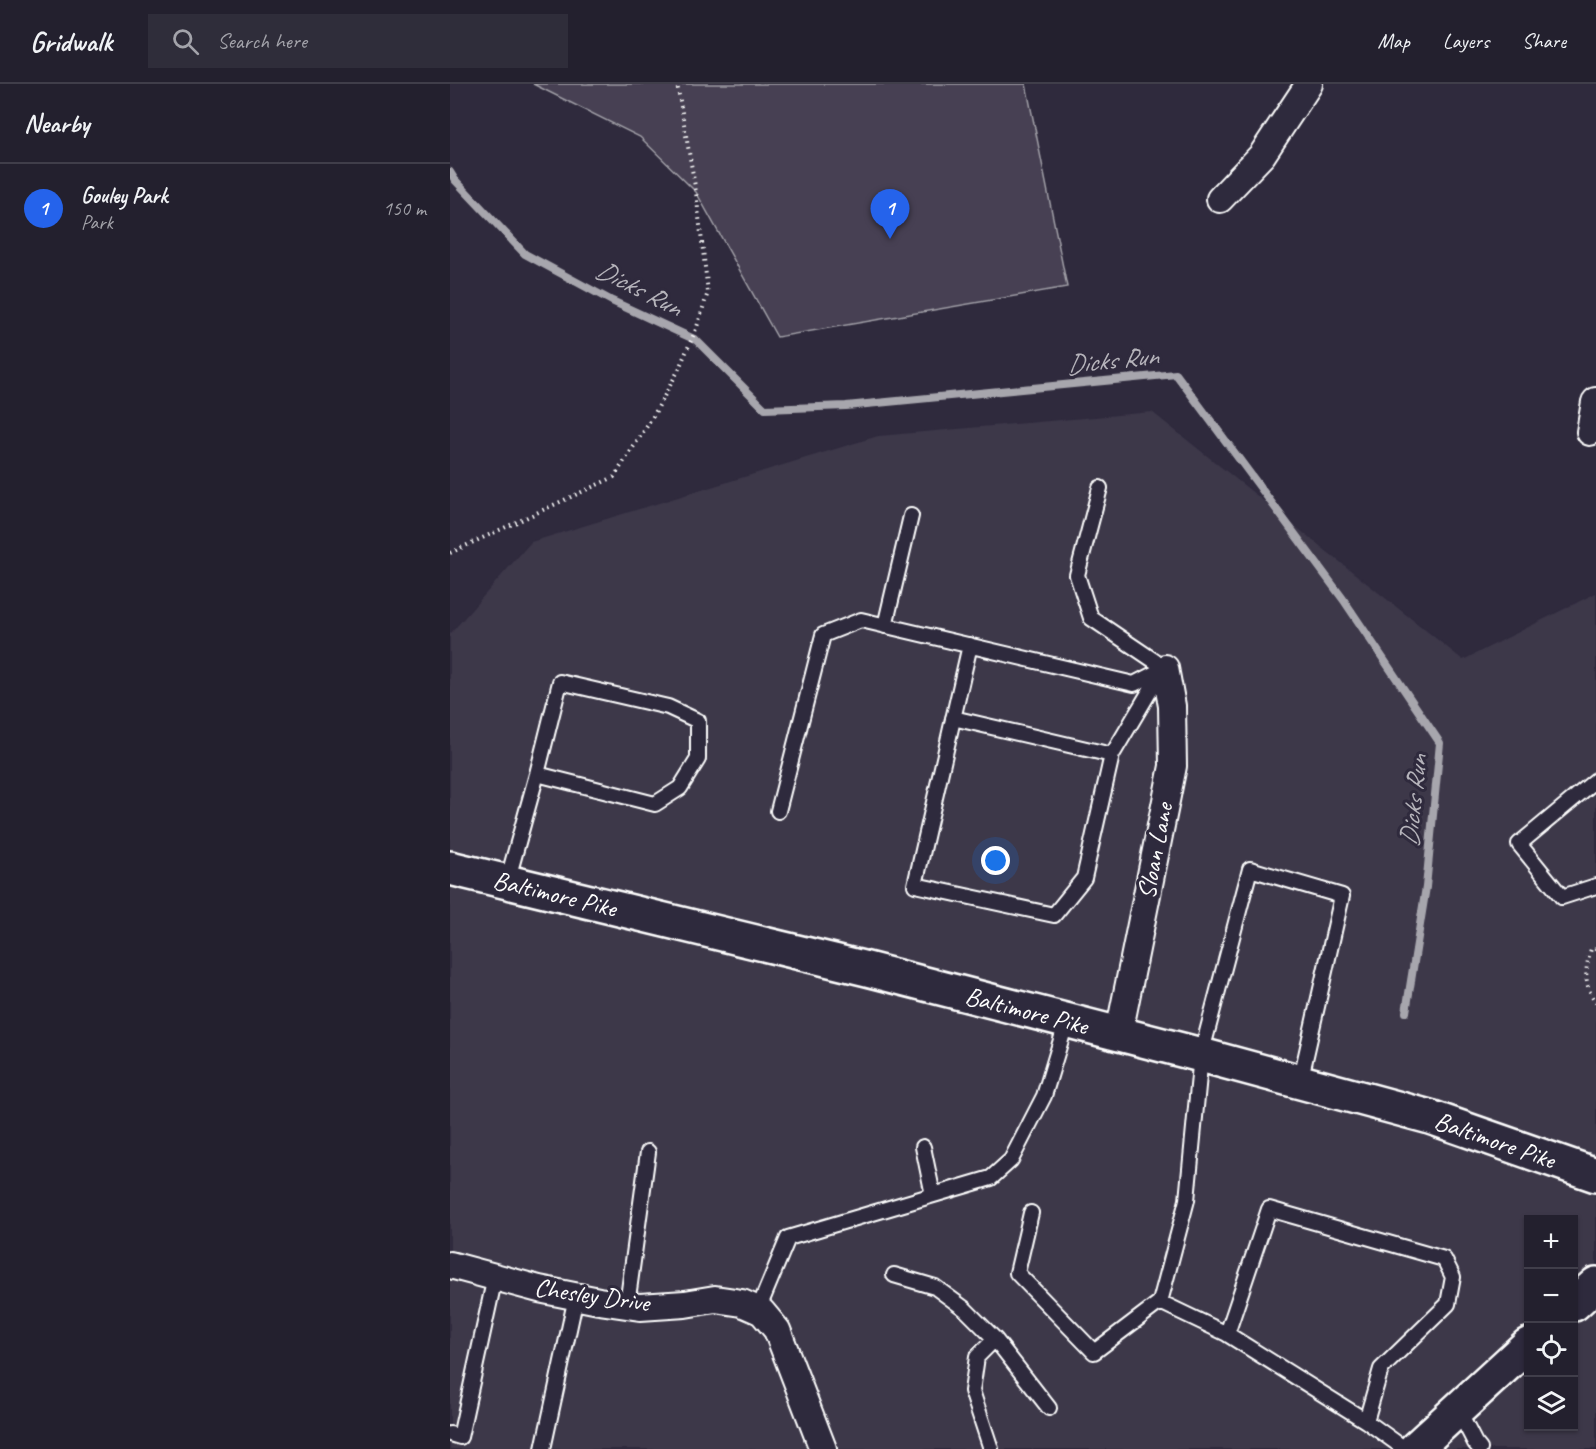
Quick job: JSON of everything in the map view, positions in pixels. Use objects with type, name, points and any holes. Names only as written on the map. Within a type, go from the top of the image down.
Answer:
[{"type":"main road","name":"Baltimore Pike","points":[[450,868],[1119,1033],[1430,1117],[1596,1175]]},
{"type":"main road","points":[[1578,1300],[1596,1284]]},
{"type":"main road","points":[[1421,1444],[1524,1350]]},
{"type":"street","points":[[1220,200],[1262,155],[1309,84]]},
{"type":"street","points":[[1590,432],[1596,401]]},
{"type":"street","name":"Sloan Lane","points":[[1119,1033],[1173,766],[1172,706],[1165,668]]},
{"type":"street","name":"Chesley Drive","points":[[450,1265],[539,1289],[640,1307],[685,1304],[714,1299],[742,1303],[758,1310]]},
{"type":"street","points":[[758,1310],[777,1330],[819,1447]]},
{"type":"lane","points":[[1100,488],[1077,575],[1091,618],[1165,668]]},
{"type":"lane","points":[[885,626],[911,516]]},
{"type":"lane","points":[[778,811],[824,635],[861,620],[1134,684],[1165,668]]},
{"type":"lane","points":[[970,645],[915,885],[1054,915],[1084,878],[1112,755],[1165,668]]},
{"type":"lane","points":[[507,882],[560,682],[668,707],[698,721],[698,759],[680,788],[655,804],[537,774]]},
{"type":"lane","points":[[953,718],[1112,755]]},
{"type":"lane","points":[[1596,780],[1519,844],[1562,897],[1596,886]]},
{"type":"lane","points":[[1031,1213],[1017,1273],[1094,1352],[1160,1302],[1187,1200],[1201,1055],[1250,869],[1342,896],[1300,1082]]},
{"type":"lane","points":[[758,1310],[788,1238],[991,1178],[1011,1160],[1044,1096],[1067,1020]]},
{"type":"lane","points":[[922,1147],[933,1195]]},
{"type":"lane","points":[[627,1305],[648,1152]]},
{"type":"lane","points":[[1227,1334],[1269,1209],[1444,1259],[1453,1277],[1448,1304],[1381,1369],[1366,1421]]},
{"type":"lane","points":[[894,1275],[935,1287],[965,1309],[995,1339],[1049,1408]]},
{"type":"lane","points":[[450,1434],[460,1437],[495,1277]]},
{"type":"lane","points":[[543,1449],[576,1297]]},
{"type":"lane","points":[[1160,1302],[1227,1334],[1366,1421],[1421,1444]]},
{"type":"lane","points":[[991,1449],[972,1391],[977,1357],[995,1339]]},
{"type":"lane","points":[[1458,1410],[1480,1449]]},
{"type":"path","points":[[450,554],[614,477],[651,420],[677,373],[697,327],[708,292],[696,192],[677,84]]},
{"type":"path","points":[[1596,948],[1591,949],[1586,965],[1587,981],[1596,1002]]},
{"type":"shaded area","points":[[533,84],[1026,84],[1067,287],[777,337],[696,192],[640,137]]},
{"type":"shaded area","points":[[1152,412],[1463,660],[1596,593],[1596,1449],[450,1449],[450,634],[531,542],[878,436]]},
{"type":"waterway","name":"Dicks Run","points":[[450,172],[525,254],[612,301],[696,340],[765,409],[846,406],[1176,374],[1343,599],[1440,743],[1426,887],[1406,1012]]},
{"type":"place","name":"Gouley Park","points":[[890,239]]}]
